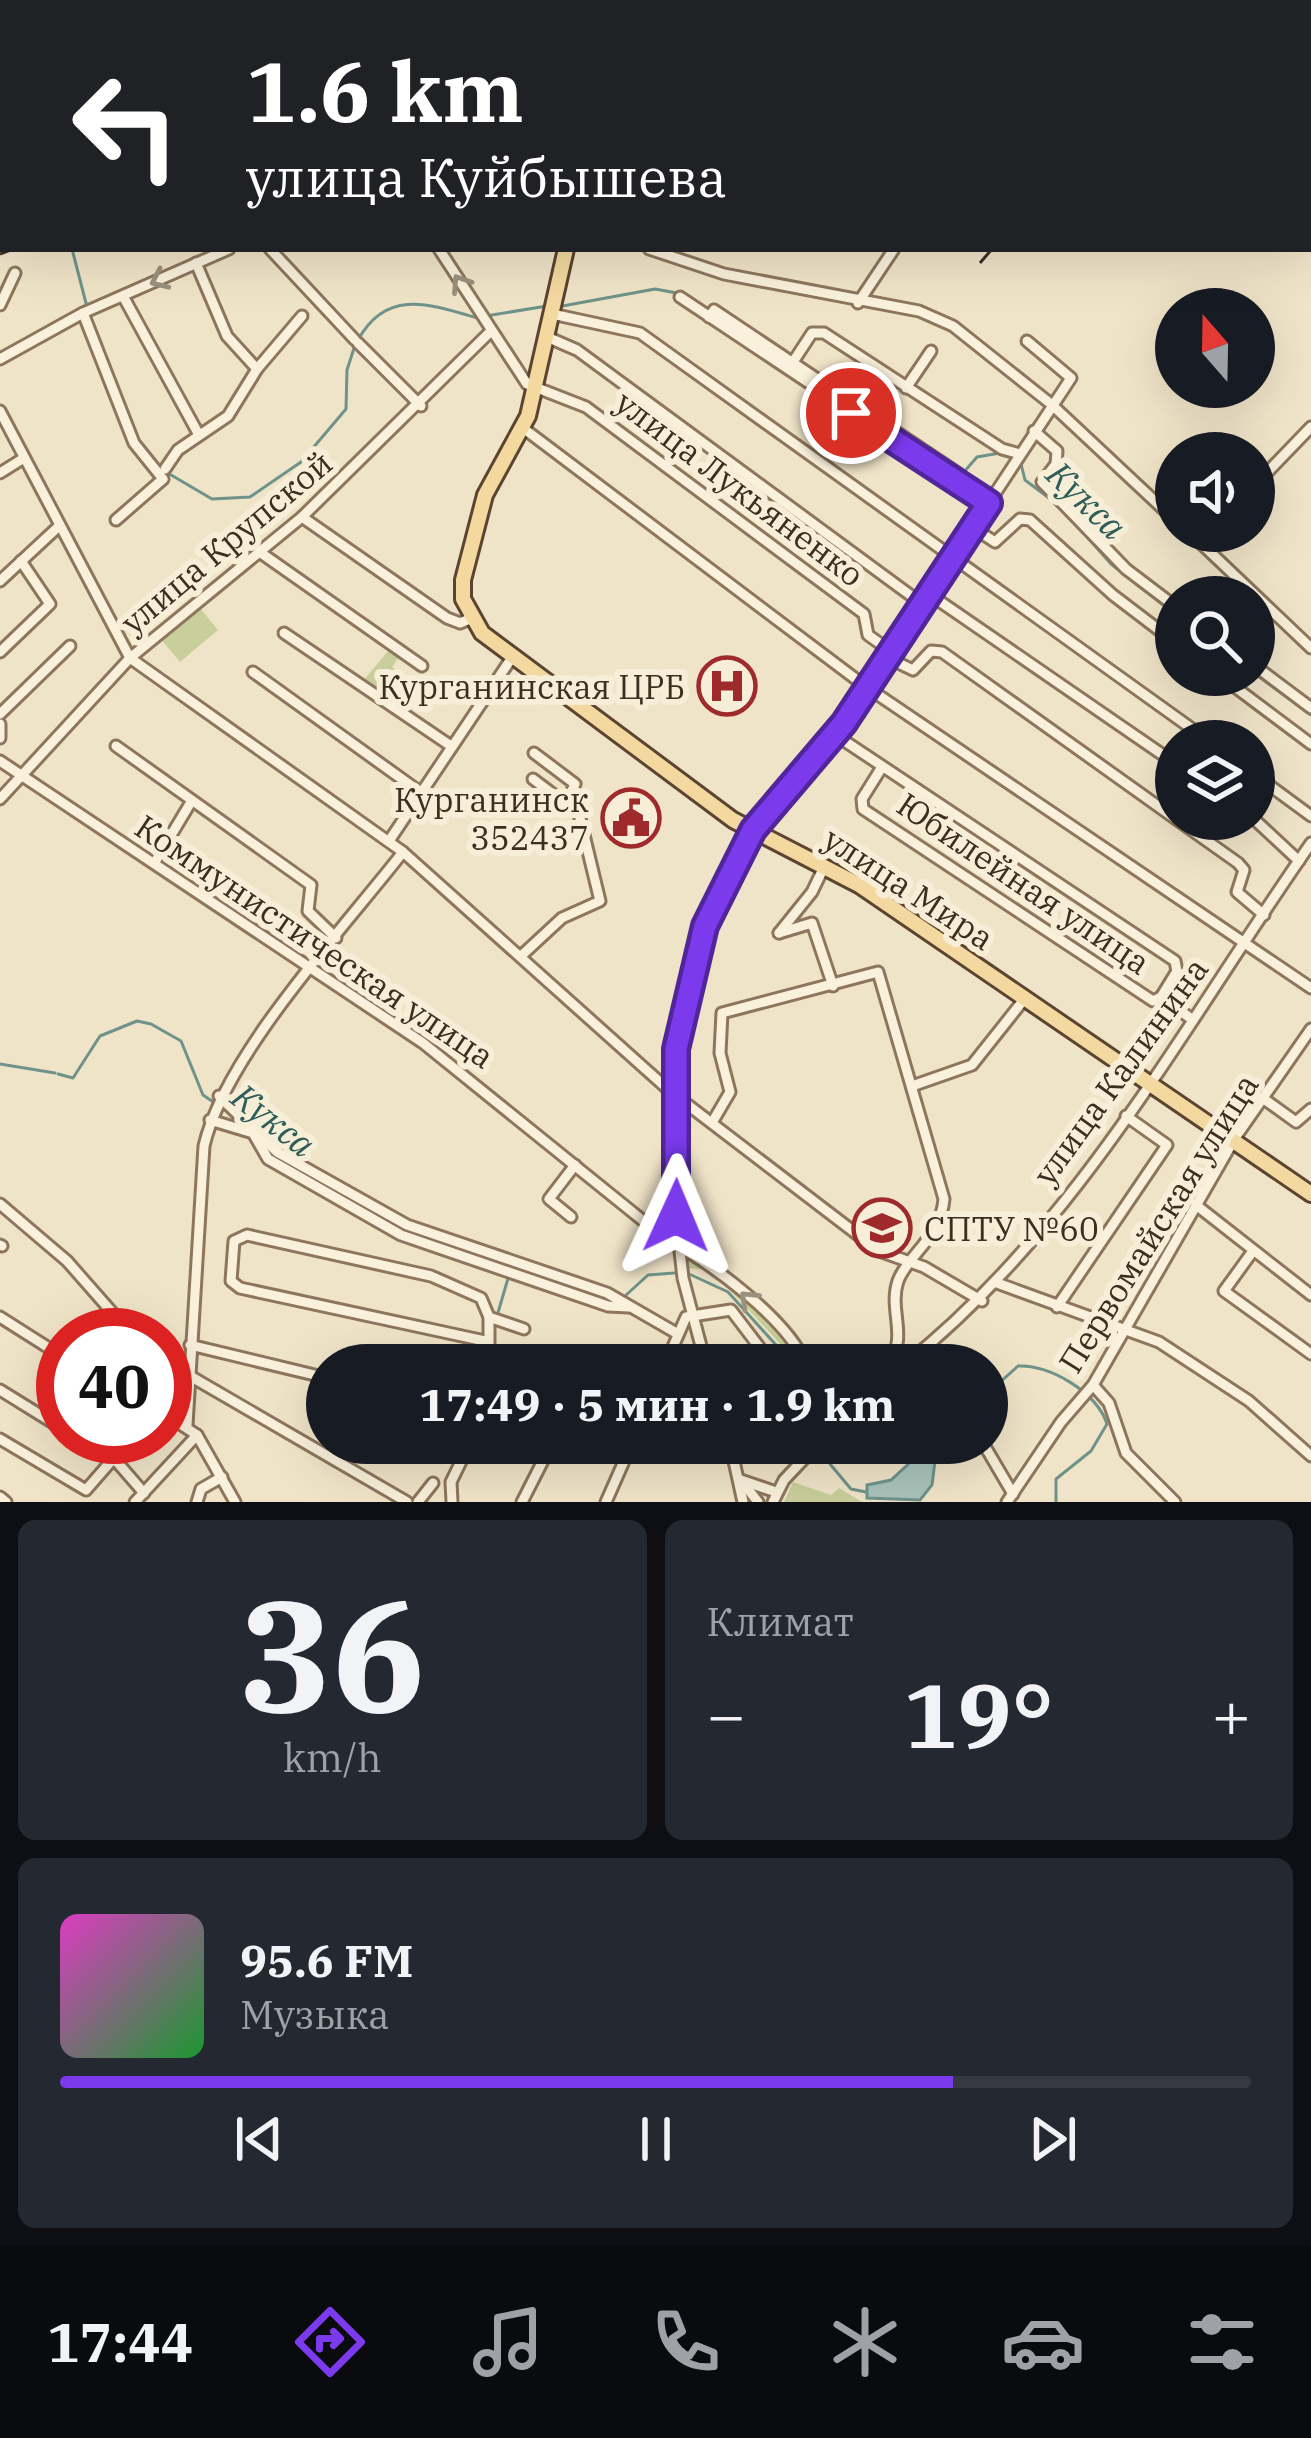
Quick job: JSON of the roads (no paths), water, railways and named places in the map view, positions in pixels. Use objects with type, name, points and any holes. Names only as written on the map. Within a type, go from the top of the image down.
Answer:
[{"type":"main road","points":[[472,618],[463,580],[478,514],[523,428],[565,252]]},
{"type":"main road","name":"улица Мира","points":[[472,618],[511,659],[753,830],[825,865],[1151,1081],[1311,1194]]},
{"type":"street","points":[[0,359],[86,312],[222,252]]},
{"type":"street","points":[[273,252],[421,406]]},
{"type":"street","points":[[441,252],[529,390]]},
{"type":"street","points":[[858,303],[892,252]]},
{"type":"street","points":[[672,253],[858,303],[919,311],[953,326],[1051,404],[1155,501]]},
{"type":"street","points":[[196,263],[227,336],[257,369]]},
{"type":"street","points":[[0,277],[15,274],[0,305]]},
{"type":"street","points":[[123,296],[199,435]]},
{"type":"street","points":[[680,298],[793,362],[959,474],[958,485]]},
{"type":"street","points":[[553,310],[640,332],[1180,720]]},
{"type":"street","points":[[86,312],[134,443],[163,471]]},
{"type":"street","points":[[710,314],[989,503]]},
{"type":"street","points":[[116,520],[160,482],[178,450],[228,416],[257,369],[302,316]]},
{"type":"street","points":[[793,362],[816,330],[1019,456]]},
{"type":"street","name":"улица Крупской","points":[[0,799],[130,658],[302,517],[421,406],[491,332]]},
{"type":"street","points":[[547,337],[577,350],[928,601],[1155,750]]},
{"type":"street","points":[[700,1344],[678,1246],[676,1049],[701,936],[753,830],[868,687],[1071,378],[1027,341]]},
{"type":"street","points":[[906,388],[931,351]]},
{"type":"street","name":"улица Лукьяненко","points":[[529,390],[562,394],[586,407],[864,614],[868,635],[890,655]]},
{"type":"street","points":[[0,411],[130,658],[403,852],[678,1096],[886,1256],[982,1301]]},
{"type":"street","points":[[1275,464],[1311,427]]},
{"type":"street","points":[[523,428],[868,687],[1247,940],[1311,988]]},
{"type":"street","points":[[1034,431],[1057,452],[1056,464],[1042,482],[1126,569],[1155,591]]},
{"type":"street","points":[[0,473],[24,458]]},
{"type":"street","name":"улица Мира","points":[[302,517],[447,618],[460,623],[472,618]]},
{"type":"street","points":[[975,530],[995,542],[1020,519],[1030,520],[1155,625]]},
{"type":"street","points":[[0,581],[58,527]]},
{"type":"street","points":[[1211,552],[1311,648]]},
{"type":"street","points":[[261,553],[422,666]]},
{"type":"street","points":[[0,652],[50,604],[21,561]]},
{"type":"street","points":[[284,633],[451,746]]},
{"type":"street","points":[[0,714],[70,646]]},
{"type":"street","points":[[890,655],[913,670],[931,651],[942,652],[1155,804]]},
{"type":"street","points":[[389,841],[511,659]]},
{"type":"street","points":[[253,672],[420,792]]},
{"type":"street","points":[[1275,681],[1311,708]]},
{"type":"street","points":[[1247,696],[1311,744]]},
{"type":"street","points":[[0,724],[0,738]]},
{"type":"street","points":[[834,734],[1175,961],[1178,971],[1161,997]]},
{"type":"street","points":[[116,746],[311,885],[308,911],[336,938]]},
{"type":"street","points":[[534,753],[575,784],[568,807]]},
{"type":"street","name":"Коммунистическая улица","points":[[0,761],[314,967],[464,1073],[734,1286],[795,1344]]},
{"type":"street","name":"Юбилейная улица","points":[[882,767],[862,799],[862,808],[1153,1001],[1161,997],[1193,1020]]},
{"type":"street","points":[[521,956],[562,918],[598,905],[578,828],[579,814],[532,779]]},
{"type":"street","points":[[1275,789],[1311,815]]},
{"type":"street","points":[[154,862],[191,802]]},
{"type":"street","points":[[1275,839],[1299,861]]},
{"type":"street","points":[[1206,840],[1244,870],[1237,892],[1264,915]]},
{"type":"street","name":"улица Калинина","points":[[930,1344],[982,1301],[1126,1116],[1311,843]]},
{"type":"street","points":[[192,1322],[210,1120],[216,1102],[403,852]]},
{"type":"street","points":[[825,865],[812,892],[778,933],[812,923],[833,986]]},
{"type":"street","points":[[713,1121],[730,1092],[720,1053],[722,1012],[797,989],[833,986],[878,972],[944,1199],[939,1222],[898,1279]]},
{"type":"street","points":[[912,1087],[973,1065],[1026,997]]},
{"type":"street","name":"Первомайская улица","points":[[1010,1498],[1086,1393],[1235,1138],[1311,1029]]},
{"type":"street","points":[[1264,1099],[1296,1122],[1310,1113]]},
{"type":"street","points":[[216,1102],[277,1152],[407,1226],[623,1303],[679,1334]]},
{"type":"street","points":[[1057,1307],[1166,1145],[1126,1116]]},
{"type":"street","points":[[210,1120],[253,1132],[268,1159],[400,1234],[608,1306],[623,1303]]},
{"type":"street","points":[[571,1217],[549,1199],[575,1165]]},
{"type":"street","points":[[0,1204],[67,1261],[108,1308]]},
{"type":"street","points":[[1196,1205],[1311,1295]]},
{"type":"street","points":[[494,1318],[485,1342],[234,1285],[237,1236],[431,1276],[481,1298],[494,1318],[524,1329]]},
{"type":"street","points":[[1253,1251],[1224,1291],[1311,1354]]},
{"type":"street","points":[[886,1256],[898,1279],[898,1344]]},
{"type":"street","points":[[997,1283],[1159,1342],[1228,1386],[1311,1456]]},
{"type":"street","points":[[674,1344],[686,1317],[731,1310],[757,1344]]},
{"type":"street","points":[[0,1317],[36,1340]]},
{"type":"street","points":[[192,1345],[306,1373]]},
{"type":"street","points":[[192,1377],[407,1502]]},
{"type":"street","points":[[0,1390],[36,1413]]},
{"type":"street","points":[[1086,1393],[1109,1403],[1126,1453],[1175,1502]]},
{"type":"street","points":[[192,1430],[236,1502]]},
{"type":"street","points":[[135,1502],[197,1435]]},
{"type":"street","points":[[0,1439],[36,1460]]},
{"type":"street","points":[[42,1464],[86,1490],[108,1464]]},
{"type":"street","points":[[117,1464],[144,1492]]},
{"type":"street","points":[[452,1502],[451,1482],[460,1464]]},
{"type":"street","points":[[521,1502],[541,1464]]},
{"type":"street","points":[[606,1502],[623,1464]]},
{"type":"street","points":[[736,1464],[740,1502]]},
{"type":"street","points":[[741,1483],[760,1502],[776,1499],[803,1464]]},
{"type":"street","points":[[993,1464],[1010,1498]]},
{"type":"street","points":[[197,1502],[200,1490],[222,1477]]},
{"type":"street","points":[[418,1502],[433,1483]]},
{"type":"street","points":[[741,1483],[776,1499]]},
{"type":"water","points":[[908,1464],[935,1464],[932,1485],[920,1500],[867,1498],[867,1485],[891,1480]]},
{"type":"waterway","name":"Кукса","points":[[73,252],[87,307]]},
{"type":"waterway","name":"Кукса","points":[[557,307],[655,289],[682,294]]},
{"type":"waterway","name":"Кукса","points":[[358,340],[369,324],[396,306],[426,305],[477,318]]},
{"type":"waterway","name":"Кукса","points":[[486,316],[547,306]]},
{"type":"waterway","name":"Кукса","points":[[166,472],[212,499],[250,497],[301,462],[346,409],[347,370],[355,345]]},
{"type":"waterway","name":"Кукса","points":[[133,428],[142,446]]},
{"type":"waterway","name":"Кукса","points":[[964,472],[977,457],[1000,453]]},
{"type":"waterway","name":"Кукса","points":[[1021,464],[1025,480],[1057,504]]},
{"type":"waterway","name":"Кукса","points":[[1068,515],[1111,564],[1155,599]]},
{"type":"waterway","name":"Кукса","points":[[1275,688],[1311,715]]},
{"type":"waterway","name":"Кукса","points":[[58,1074],[73,1078],[100,1036],[137,1021],[151,1024],[181,1041],[203,1095],[231,1114]]},
{"type":"waterway","name":"Кукса","points":[[0,1064],[55,1073]]},
{"type":"waterway","name":"Кукса","points":[[625,1296],[648,1275],[674,1273]]},
{"type":"waterway","name":"Кукса","points":[[687,1273],[728,1292],[775,1344]]},
{"type":"waterway","name":"Кукса","points":[[497,1316],[509,1275]]},
{"type":"waterway","name":"Кукса","points":[[1008,1375],[1018,1366],[1058,1375],[1083,1391],[1107,1424],[1091,1451],[1056,1479],[1056,1502]]},
{"type":"waterway","name":"Кукса","points":[[447,1482],[455,1464]]},
{"type":"waterway","name":"Кукса","points":[[830,1464],[851,1489],[866,1492]]},
{"type":"railway","points":[[0,254],[5,252]]},
{"type":"railway","points":[[980,263],[989,252]]},
{"type":"place","name":"Курганинская ЦРБ","points":[[727,686]]},
{"type":"place","name":"Курганинск 352437","points":[[631,818]]},
{"type":"place","name":"СПТУ №60","points":[[882,1228]]}]
